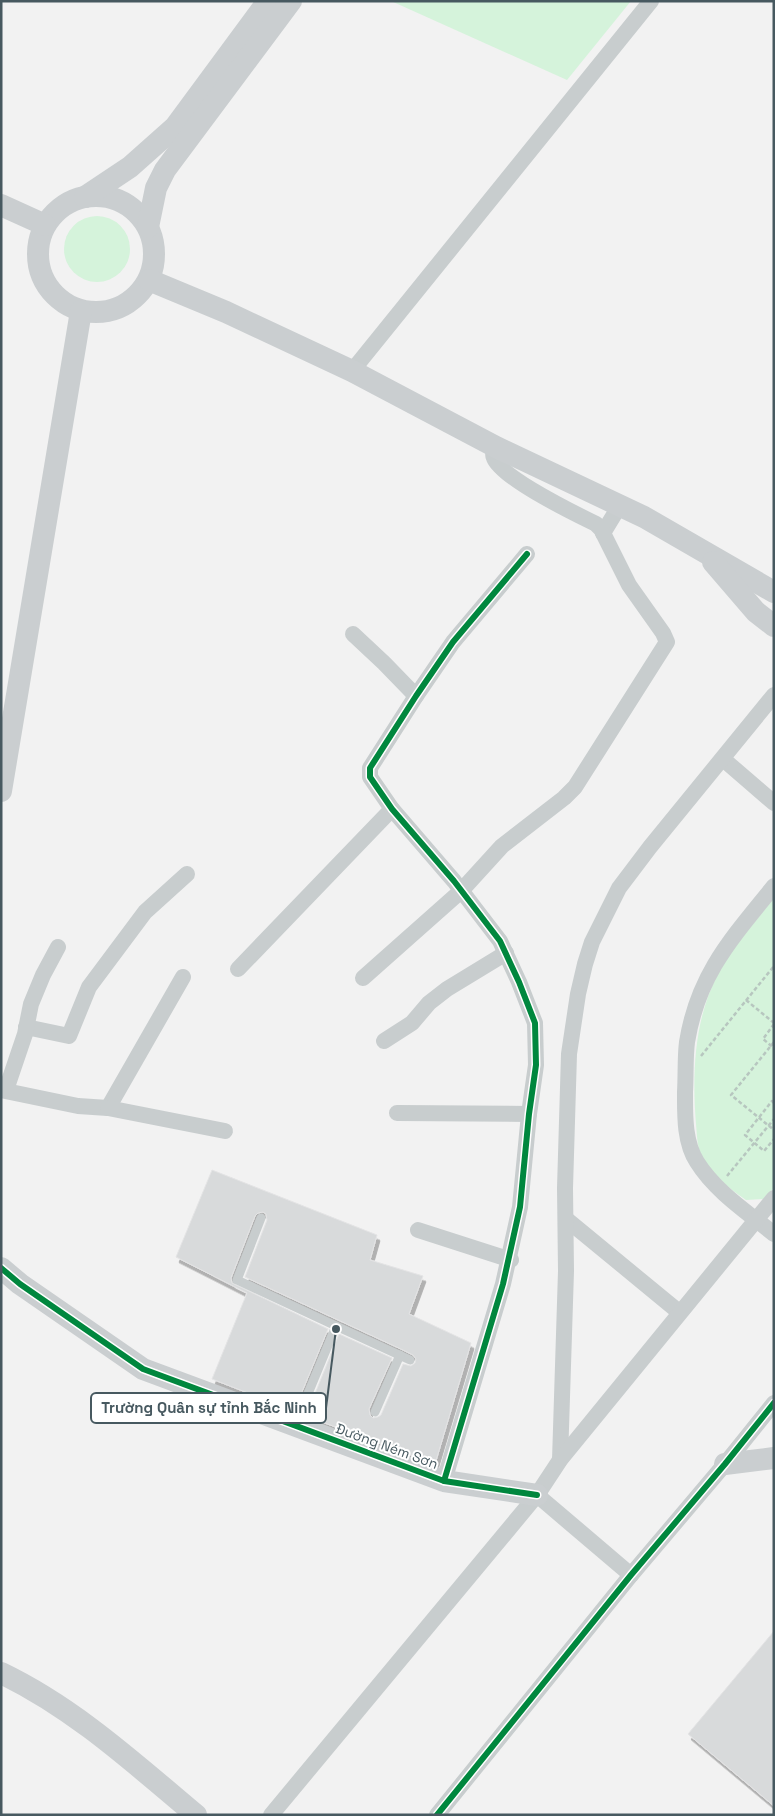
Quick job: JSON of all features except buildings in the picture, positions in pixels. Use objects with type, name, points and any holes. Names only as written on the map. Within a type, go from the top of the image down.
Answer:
[{"type":"main road","points":[[85,197],[130,167],[175,127],[268,1]]},
{"type":"main road","points":[[148,227],[154,194],[165,170],[291,1]]},
{"type":"main road","points":[[96,196],[116,200],[135,210],[148,227],[154,248],[153,270],[143,290],[126,305],[104,312],[81,311],[60,300],[42,277],[38,260],[38,248],[45,225],[58,210],[75,199],[85,197],[96,196]]},
{"type":"main road","points":[[1,205],[45,225]]},
{"type":"main road","points":[[149,280],[226,312],[352,371],[496,447],[620,505],[774,592]]},
{"type":"main road","points":[[1,790],[81,311]]},
{"type":"main road","points":[[702,550],[756,612],[774,626]]},
{"type":"main road","name":"Đường Ném Sơn","points":[[1,1268],[20,1284],[143,1369],[444,1481],[537,1495]]},
{"type":"main road","points":[[725,1464],[774,1458]]},
{"type":"main road","points":[[1,1673],[74,1715],[196,1815]]},
{"type":"street","points":[[352,371],[650,1]]},
{"type":"street","points":[[363,978],[461,891],[502,846],[564,798],[575,787],[667,642],[663,633],[629,585],[603,533],[596,524],[507,473],[494,458],[493,452],[496,447]]},
{"type":"street","points":[[603,533],[620,505]]},
{"type":"street","points":[[444,1481],[503,1284],[520,1207],[536,1065],[535,1023],[500,941],[392,809],[370,777],[370,768],[453,642],[527,554]]},
{"type":"street","points":[[353,634],[416,696]]},
{"type":"street","points":[[560,1460],[566,1271],[564,1188],[569,1054],[578,994],[592,942],[619,888],[774,695]]},
{"type":"street","points":[[723,759],[774,803]]},
{"type":"street","points":[[238,969],[392,809]]},
{"type":"street","points":[[26,1027],[69,1036],[89,987],[145,912],[187,874]]},
{"type":"street","points":[[774,886],[716,960],[703,986],[695,1009],[687,1043],[686,1058],[686,1126],[692,1153],[705,1174],[716,1186],[774,1234]]},
{"type":"street","points":[[58,947],[43,975],[31,1004],[26,1027],[3,1090],[78,1106],[108,1108],[225,1130]]},
{"type":"street","points":[[384,1041],[412,1023],[429,1004],[447,990],[506,953]]},
{"type":"street","points":[[108,1108],[183,977]]},
{"type":"street","points":[[397,1112],[529,1114]]},
{"type":"street","points":[[271,1815],[537,1495],[560,1460],[774,1198]]},
{"type":"street","points":[[566,1219],[679,1312]]},
{"type":"street","points":[[418,1230],[511,1260]]},
{"type":"street","points":[[437,1815],[774,1403]]},
{"type":"street","points":[[537,1495],[631,1576]]},
{"type":"lane","points":[[262,1218],[237,1280],[410,1360]]},
{"type":"lane","points":[[295,1425],[336,1326]]},
{"type":"lane","points":[[375,1412],[400,1355]]},
{"type":"path","points":[[699,1059],[774,966]]},
{"type":"path","points":[[746,1000],[774,1024],[763,1039],[772,1046]]},
{"type":"path","points":[[774,1042],[731,1094],[774,1130]]},
{"type":"path","points":[[774,1103],[772,1101],[745,1135],[764,1151],[774,1139]]},
{"type":"path","points":[[725,1179],[774,1119]]},
{"type":"green space","points":[[391,1],[631,1],[567,80]]},
{"type":"green space","points":[[97,216],[109,219],[120,226],[127,237],[130,249],[127,261],[120,272],[109,279],[97,282],[85,279],[74,272],[67,261],[64,249],[67,237],[74,226],[85,219]]},
{"type":"green space","points":[[774,898],[774,1188],[763,1199],[746,1200],[715,1174],[700,1151],[697,1140],[694,1085],[695,1066],[704,1008],[719,972],[738,943]]},
{"type":"cycle path","points":[[444,1481],[503,1284],[520,1207],[536,1065],[535,1023],[500,941],[454,881],[392,809],[370,777],[370,768],[453,642],[527,554]]},
{"type":"cycle path","points":[[1,1268],[20,1284],[143,1369],[444,1481],[537,1495]]},
{"type":"cycle path","points":[[437,1815],[631,1575],[774,1403]]},
{"type":"place","name":"Trường Quân sự tỉnh Bắc Ninh","points":[[336,1329]]}]
